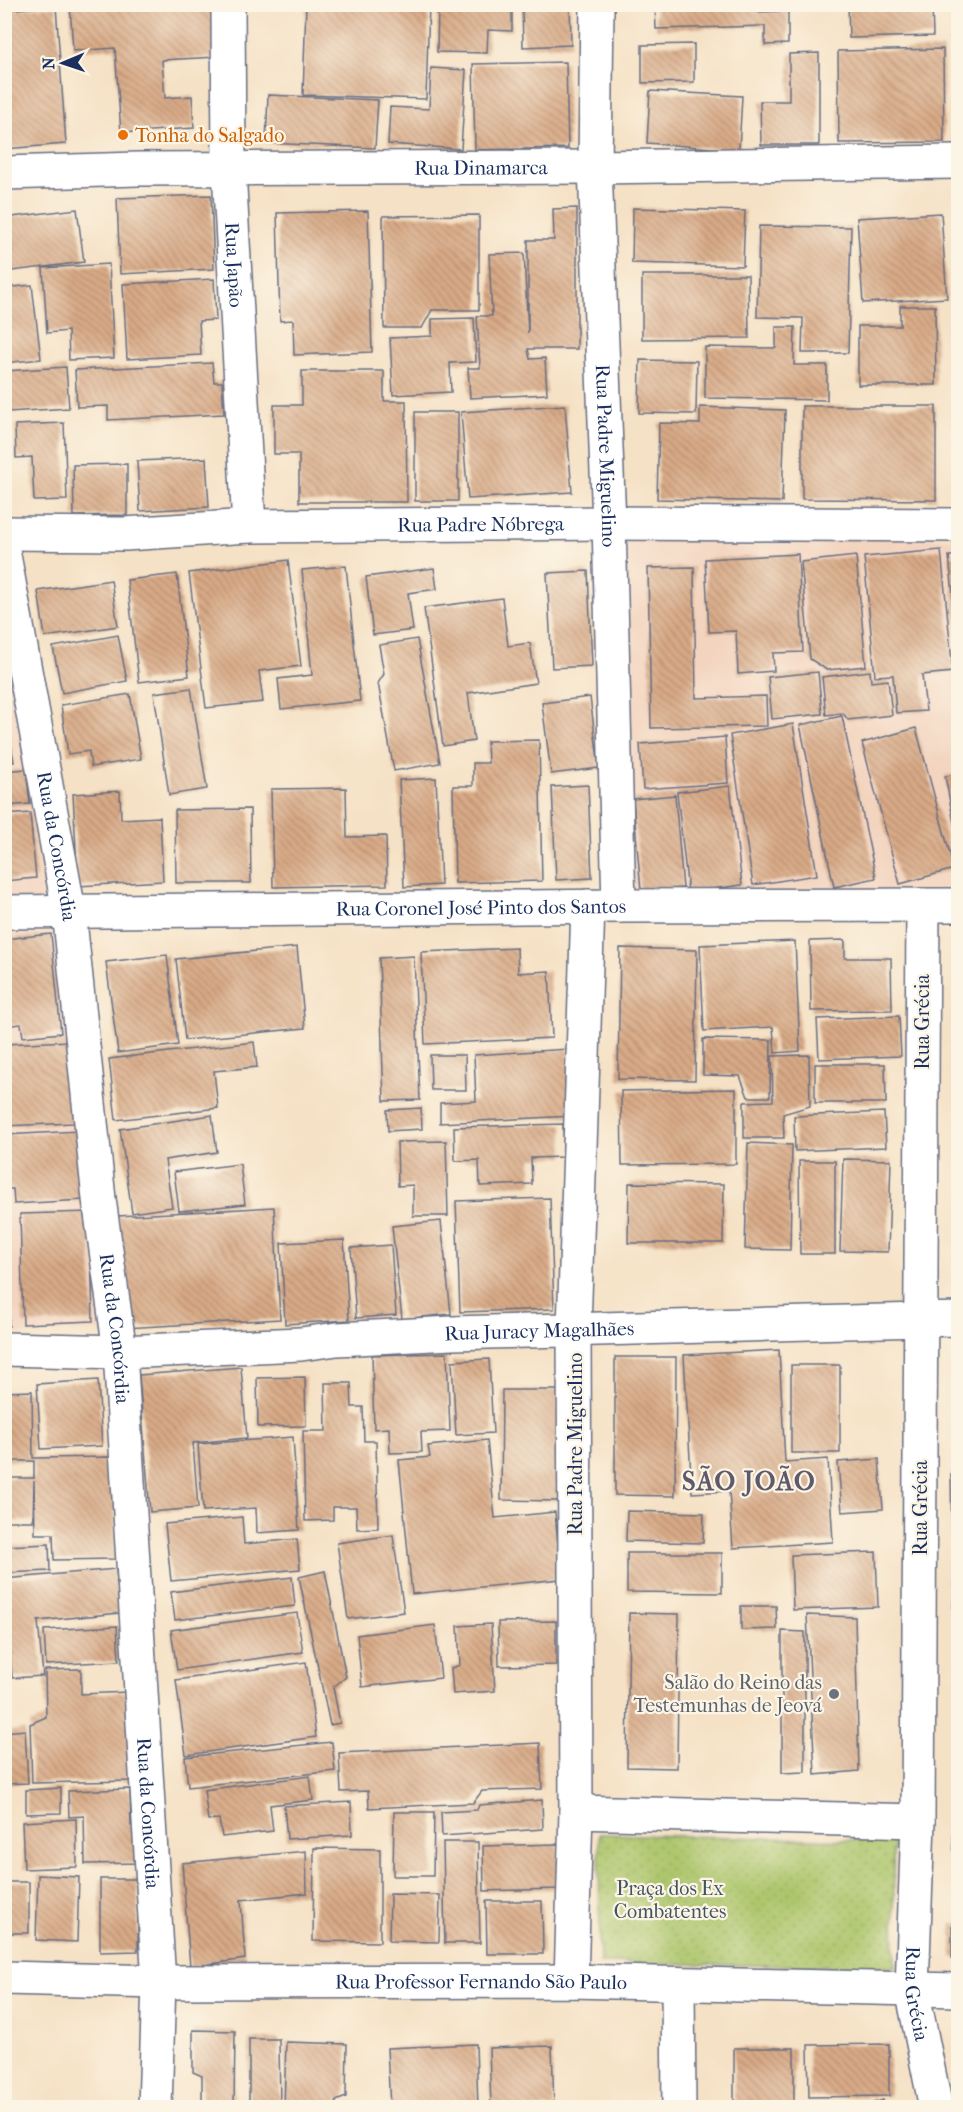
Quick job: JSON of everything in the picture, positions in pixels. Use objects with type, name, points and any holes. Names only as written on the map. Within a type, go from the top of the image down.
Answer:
[{"type":"street","name":"Rua Japão","points":[[228,4],[229,170],[249,526]]},
{"type":"street","name":"Rua Padre Miguelino","points":[[571,1981],[576,1812],[574,1328],[604,906],[609,523],[595,167],[597,4]]},
{"type":"street","name":"Rua Dinamarca","points":[[4,173],[138,169],[595,167],[958,162]]},
{"type":"street","name":"Rua Padre Nóbrega","points":[[4,533],[125,534],[249,526],[609,523],[958,525]]},
{"type":"street","name":"Rua da Concórdia","points":[[4,555],[69,911],[99,1199],[120,1352],[159,1982],[155,2108]]},
{"type":"street","name":"Rua Grécia","points":[[923,905],[918,1821],[912,1989],[936,2108]]},
{"type":"street","name":"Rua Coronel José Pinto dos Santos","points":[[4,912],[958,905]]},
{"type":"street","name":"Rua Juracy Magalhães","points":[[4,1349],[120,1352],[574,1328],[921,1318],[958,1319]]},
{"type":"street","points":[[576,1812],[918,1821]]},
{"type":"street","name":"Rua Professor Fernando São Paulo","points":[[4,1978],[159,1982],[571,1981],[958,1990]]},
{"type":"street","points":[[678,1984],[680,2108]]},
{"type":"shaded area","points":[[622,534],[958,539],[958,894],[627,899]]},
{"type":"shaded area","points":[[5,615],[57,902],[5,904]]},
{"type":"shaded area","points":[[61,919],[106,1331],[5,1334],[4,921]]},
{"type":"green space","name":"Praça dos Ex Combatentes","points":[[599,1834],[893,1841],[895,1967],[600,1963]]},
{"type":"building","points":[[306,4],[429,4],[426,99],[303,95]]},
{"type":"building","points":[[438,4],[512,4],[512,31],[488,30],[487,53],[437,52]]},
{"type":"building","points":[[522,4],[570,4],[571,45],[523,47]]},
{"type":"building","points":[[655,4],[757,4],[757,12],[788,11],[788,44],[765,45],[765,26],[656,29]]},
{"type":"building","points":[[70,5],[213,5],[217,57],[162,60],[165,98],[192,96],[194,128],[121,133],[115,48],[73,51]]},
{"type":"building","points":[[848,5],[932,5],[933,36],[849,38]]},
{"type":"building","points":[[56,6],[66,144],[4,149],[4,10]]},
{"type":"building","points":[[694,44],[694,82],[642,83],[642,45]]},
{"type":"building","points":[[943,49],[944,142],[839,143],[838,51]]},
{"type":"building","points":[[819,53],[819,145],[761,145],[760,101],[789,101],[789,54]]},
{"type":"building","points":[[566,62],[568,148],[475,150],[473,64]]},
{"type":"building","points":[[431,68],[466,70],[461,149],[388,144],[390,107],[429,109]]},
{"type":"building","points":[[650,91],[742,96],[739,150],[647,143]]},
{"type":"building","points":[[268,95],[378,100],[375,148],[266,143]]},
{"type":"building","points":[[211,195],[214,269],[120,274],[117,198]]},
{"type":"building","points":[[577,208],[577,349],[528,349],[530,359],[545,358],[547,394],[470,398],[468,368],[480,368],[477,316],[492,316],[489,254],[524,253],[528,333],[528,240],[554,240],[553,209]]},
{"type":"building","points":[[633,208],[745,211],[743,266],[632,263]]},
{"type":"building","points":[[77,209],[84,262],[4,272],[4,218]]},
{"type":"building","points":[[368,211],[372,352],[294,355],[293,320],[280,321],[277,213]]},
{"type":"building","points":[[941,213],[947,298],[863,303],[857,218]]},
{"type":"building","points":[[479,215],[479,310],[432,310],[422,328],[384,328],[383,216]]},
{"type":"building","points":[[759,226],[851,227],[848,353],[802,353],[803,318],[757,317]]},
{"type":"building","points":[[109,264],[114,358],[69,360],[68,331],[47,333],[43,268]]},
{"type":"building","points":[[642,275],[748,275],[749,338],[642,339]]},
{"type":"building","points":[[214,279],[216,320],[199,321],[201,355],[127,359],[123,284]]},
{"type":"building","points":[[32,285],[41,359],[4,363],[4,288]]},
{"type":"building","points":[[900,306],[935,306],[936,385],[858,385],[858,326],[900,326]]},
{"type":"building","points":[[474,318],[476,362],[450,363],[451,392],[393,395],[390,338],[432,336],[432,319]]},
{"type":"building","points":[[776,327],[795,327],[794,365],[827,365],[827,400],[705,398],[705,347],[776,348]]},
{"type":"building","points":[[640,360],[697,361],[696,414],[639,413]]},
{"type":"building","points":[[212,363],[214,382],[222,382],[224,414],[108,420],[108,406],[77,407],[75,370]]},
{"type":"building","points":[[66,367],[69,408],[8,412],[5,371]]},
{"type":"building","points":[[302,371],[384,371],[384,401],[406,401],[407,502],[299,502],[299,454],[274,454],[274,405],[302,405]]},
{"type":"building","points":[[565,405],[572,492],[468,499],[461,412]]},
{"type":"building","points":[[802,406],[936,406],[936,500],[802,499]]},
{"type":"building","points":[[700,407],[785,410],[782,502],[657,499],[659,423],[700,424]]},
{"type":"building","points":[[415,412],[458,412],[458,501],[415,501]]},
{"type":"building","points":[[64,423],[67,500],[34,501],[32,457],[16,458],[15,425]]},
{"type":"building","points":[[206,458],[209,507],[140,511],[137,461]]},
{"type":"building","points":[[127,464],[127,515],[74,516],[73,465]]},
{"type":"building","points":[[941,550],[953,672],[922,675],[926,711],[896,713],[893,675],[875,676],[864,557]]},
{"type":"building","points":[[798,554],[803,652],[773,653],[774,671],[738,674],[736,631],[709,632],[705,559]]},
{"type":"building","points":[[856,556],[866,666],[827,670],[810,659],[801,562]]},
{"type":"building","points":[[949,556],[958,556],[958,622],[956,623]]},
{"type":"building","points":[[288,560],[301,666],[259,671],[263,702],[206,708],[189,573]]},
{"type":"building","points":[[346,566],[360,701],[281,709],[278,679],[312,675],[302,570]]},
{"type":"building","points":[[694,567],[696,698],[766,696],[767,726],[651,728],[648,568]]},
{"type":"building","points":[[434,568],[437,589],[408,593],[413,630],[373,635],[366,577]]},
{"type":"building","points":[[588,571],[592,666],[552,668],[547,573]]},
{"type":"building","points":[[177,574],[189,676],[139,682],[127,580]]},
{"type":"building","points":[[111,580],[118,626],[45,637],[38,591]]},
{"type":"building","points":[[502,598],[508,646],[530,643],[536,683],[468,693],[474,741],[443,746],[424,608]]},
{"type":"building","points":[[118,635],[127,681],[62,693],[53,647]]},
{"type":"building","points":[[417,639],[440,763],[394,771],[378,683],[384,674],[379,645]]},
{"type":"building","points":[[870,671],[871,682],[888,680],[892,715],[848,720],[843,713],[826,715],[822,677]]},
{"type":"building","points":[[818,672],[822,714],[772,719],[768,677]]},
{"type":"building","points":[[191,688],[207,789],[169,795],[154,693]]},
{"type":"building","points":[[130,694],[141,759],[91,767],[89,751],[68,754],[61,705]]},
{"type":"building","points":[[590,697],[599,768],[551,774],[542,703]]},
{"type":"building","points":[[4,707],[14,762],[4,763]]},
{"type":"building","points":[[842,716],[876,878],[834,887],[800,725]]},
{"type":"building","points":[[793,724],[817,875],[753,885],[730,735]]},
{"type":"building","points":[[916,728],[954,869],[900,884],[862,743]]},
{"type":"building","points":[[725,737],[728,783],[643,789],[640,744]]},
{"type":"building","points":[[539,740],[542,881],[455,883],[453,786],[473,786],[473,763],[488,763],[487,741]]},
{"type":"building","points":[[26,769],[30,804],[4,806],[4,771]]},
{"type":"building","points":[[958,774],[958,839],[957,839],[945,776]]},
{"type":"building","points":[[436,778],[441,885],[404,887],[399,780]]},
{"type":"building","points":[[588,785],[592,878],[556,880],[552,787]]},
{"type":"building","points":[[730,786],[742,885],[688,892],[677,792]]},
{"type":"building","points":[[346,788],[347,837],[386,836],[387,885],[273,887],[271,789]]},
{"type":"building","points":[[120,791],[121,819],[160,817],[163,881],[78,886],[73,794]]},
{"type":"building","points":[[675,795],[683,888],[641,891],[633,799]]},
{"type":"building","points":[[250,809],[251,883],[176,883],[175,810]]},
{"type":"building","points":[[30,813],[36,878],[4,881],[4,815]]},
{"type":"building","points":[[51,934],[61,1033],[23,1037],[21,1024],[4,1026],[4,939]]},
{"type":"building","points":[[845,940],[845,958],[891,958],[892,1010],[811,1011],[810,941]]},
{"type":"building","points":[[795,941],[800,1051],[775,1053],[773,1027],[704,1031],[700,945]]},
{"type":"building","points":[[297,947],[305,1028],[185,1040],[176,959]]},
{"type":"building","points":[[517,948],[518,973],[549,971],[552,1038],[425,1044],[421,952]]},
{"type":"building","points":[[620,948],[697,950],[695,1080],[618,1079]]},
{"type":"building","points":[[167,955],[178,1045],[118,1053],[106,962]]},
{"type":"building","points":[[414,956],[420,1100],[384,1101],[379,958]]},
{"type":"building","points":[[899,1016],[901,1056],[819,1059],[817,1019]]},
{"type":"building","points":[[703,1039],[771,1040],[770,1097],[748,1097],[740,1076],[703,1075]]},
{"type":"building","points":[[70,1041],[74,1123],[4,1126],[4,1044]]},
{"type":"building","points":[[254,1042],[257,1067],[214,1071],[218,1108],[116,1120],[109,1059]]},
{"type":"building","points":[[569,1049],[572,1116],[440,1123],[440,1103],[476,1101],[474,1055]]},
{"type":"building","points":[[430,1055],[465,1055],[466,1090],[431,1090]]},
{"type":"building","points":[[809,1055],[810,1106],[783,1114],[784,1138],[744,1138],[744,1102],[773,1101],[772,1056]]},
{"type":"building","points":[[815,1064],[885,1064],[886,1103],[815,1103]]},
{"type":"building","points":[[736,1089],[736,1164],[622,1165],[621,1091]]},
{"type":"building","points":[[421,1108],[422,1129],[388,1131],[387,1110]]},
{"type":"building","points":[[884,1112],[886,1147],[795,1151],[794,1116]]},
{"type":"building","points":[[212,1115],[217,1152],[165,1160],[172,1207],[132,1213],[120,1129]]},
{"type":"building","points":[[563,1124],[564,1157],[531,1158],[532,1184],[480,1186],[479,1160],[455,1161],[454,1127]]},
{"type":"building","points":[[79,1131],[83,1200],[14,1204],[13,1189],[6,1189],[4,1135]]},
{"type":"building","points":[[446,1141],[448,1216],[413,1216],[413,1185],[398,1186],[397,1142]]},
{"type":"building","points":[[748,1143],[792,1145],[790,1250],[745,1249]]},
{"type":"building","points":[[843,1159],[891,1160],[888,1252],[840,1251]]},
{"type":"building","points":[[799,1161],[835,1161],[835,1254],[800,1254]]},
{"type":"building","points":[[240,1164],[245,1204],[179,1211],[174,1172]]},
{"type":"building","points":[[629,1183],[724,1184],[723,1243],[628,1243]]},
{"type":"building","points":[[550,1198],[554,1309],[460,1312],[456,1201]]},
{"type":"building","points":[[274,1207],[280,1319],[125,1328],[118,1216]]},
{"type":"building","points":[[90,1212],[93,1321],[23,1324],[20,1214]]},
{"type":"building","points":[[441,1221],[451,1314],[402,1319],[392,1226]]},
{"type":"building","points":[[344,1240],[349,1320],[285,1324],[281,1243]]},
{"type":"building","points":[[391,1245],[396,1315],[356,1318],[351,1248]]},
{"type":"building","points":[[4,1266],[9,1266],[9,1326],[4,1326]]},
{"type":"building","points":[[779,1350],[785,1462],[828,1459],[833,1542],[733,1548],[729,1491],[692,1493],[684,1355]]},
{"type":"building","points":[[447,1353],[450,1431],[421,1432],[422,1452],[390,1453],[389,1428],[374,1429],[372,1355]]},
{"type":"building","points":[[615,1357],[676,1357],[675,1496],[615,1495]]},
{"type":"building","points":[[489,1359],[493,1433],[456,1435],[452,1361]]},
{"type":"building","points":[[791,1365],[840,1365],[840,1453],[791,1453]]},
{"type":"building","points":[[241,1367],[247,1438],[193,1443],[198,1508],[150,1512],[139,1375]]},
{"type":"building","points":[[305,1377],[306,1426],[258,1427],[257,1378]]},
{"type":"building","points":[[98,1380],[102,1446],[41,1449],[37,1384]]},
{"type":"building","points":[[325,1383],[351,1383],[352,1407],[363,1407],[364,1441],[376,1441],[378,1528],[357,1529],[356,1507],[333,1507],[333,1520],[305,1521],[303,1431],[326,1431]]},
{"type":"building","points":[[502,1390],[558,1390],[558,1501],[501,1500]]},
{"type":"building","points":[[32,1391],[33,1458],[114,1457],[116,1559],[54,1560],[53,1534],[35,1534],[34,1481],[33,1521],[4,1521],[4,1478],[34,1478],[34,1461],[4,1461],[4,1392]]},
{"type":"building","points":[[293,1437],[299,1530],[257,1533],[256,1508],[203,1511],[198,1444]]},
{"type":"building","points":[[487,1440],[495,1518],[555,1512],[561,1579],[412,1594],[399,1460],[430,1457],[428,1446]]},
{"type":"building","points":[[879,1459],[883,1509],[842,1512],[838,1462]]},
{"type":"building","points":[[951,1474],[958,1474],[958,1541],[952,1541]]},
{"type":"building","points":[[627,1511],[704,1513],[703,1543],[626,1541]]},
{"type":"building","points":[[242,1517],[244,1544],[297,1539],[300,1569],[171,1581],[165,1524]]},
{"type":"building","points":[[393,1535],[404,1612],[348,1619],[337,1543]]},
{"type":"building","points":[[49,1544],[50,1571],[4,1573],[4,1546]]},
{"type":"building","points":[[876,1552],[878,1607],[793,1610],[791,1555]]},
{"type":"building","points":[[627,1553],[722,1553],[722,1593],[627,1592]]},
{"type":"building","points":[[956,1556],[958,1556],[958,1609],[953,1609]]},
{"type":"building","points":[[116,1569],[120,1613],[38,1621],[43,1676],[12,1678],[4,1579]]},
{"type":"building","points":[[325,1571],[346,1677],[333,1687],[340,1723],[330,1725],[299,1577]]},
{"type":"building","points":[[292,1577],[295,1606],[175,1620],[171,1592]]},
{"type":"building","points":[[741,1606],[776,1606],[777,1629],[741,1630]]},
{"type":"building","points":[[297,1613],[303,1652],[177,1670],[171,1630]]},
{"type":"building","points":[[629,1613],[679,1614],[677,1768],[627,1767]]},
{"type":"building","name":"Salão do Reino das Testemunhas de Jeová","points":[[807,1615],[855,1617],[859,1771],[815,1775]]},
{"type":"building","points":[[556,1621],[556,1665],[499,1666],[498,1622]]},
{"type":"building","points":[[491,1624],[495,1691],[453,1694],[451,1668],[460,1665],[458,1626]]},
{"type":"building","points":[[435,1625],[441,1678],[362,1687],[357,1635]]},
{"type":"building","points":[[117,1626],[119,1661],[46,1665],[44,1630]]},
{"type":"building","points":[[782,1631],[805,1632],[805,1772],[782,1773]]},
{"type":"building","points":[[306,1662],[316,1737],[186,1755],[176,1680]]},
{"type":"building","points":[[81,1669],[81,1694],[129,1692],[131,1781],[32,1783],[30,1724],[46,1717],[45,1670]]},
{"type":"building","points":[[25,1730],[28,1783],[4,1784],[4,1732]]},
{"type":"building","points":[[332,1742],[335,1771],[188,1787],[185,1757]]},
{"type":"building","points":[[540,1743],[542,1789],[482,1791],[473,1803],[369,1808],[368,1791],[341,1792],[339,1753]]},
{"type":"building","points":[[310,1776],[313,1800],[270,1805],[273,1831],[222,1837],[219,1819],[208,1820],[204,1790]]},
{"type":"building","points":[[61,1788],[61,1813],[26,1814],[26,1790]]},
{"type":"building","points":[[130,1789],[131,1826],[140,1825],[142,1863],[85,1864],[84,1816],[69,1817],[68,1791]]},
{"type":"building","points":[[542,1800],[543,1829],[442,1836],[441,1812],[477,1810],[479,1805]]},
{"type":"building","points":[[958,1801],[958,1865],[954,1865],[952,1802]]},
{"type":"building","points":[[351,1802],[352,1835],[287,1839],[284,1806]]},
{"type":"building","points":[[394,1812],[434,1812],[433,1876],[393,1876]]},
{"type":"building","points":[[76,1819],[77,1867],[24,1869],[22,1822]]},
{"type":"building","points":[[443,1842],[478,1842],[480,1943],[445,1943]]},
{"type":"building","points":[[558,1844],[559,1889],[484,1891],[483,1846]]},
{"type":"building","points":[[314,1848],[380,1849],[380,1942],[313,1941]]},
{"type":"building","points":[[306,1851],[307,1893],[241,1900],[245,1959],[190,1967],[182,1863]]},
{"type":"building","points":[[38,1875],[79,1877],[77,1942],[36,1940]]},
{"type":"building","points":[[100,1879],[138,1879],[138,1951],[100,1952]]},
{"type":"building","points":[[4,1882],[29,1882],[29,1933],[4,1933]]},
{"type":"building","points":[[390,1894],[440,1895],[439,1942],[389,1941]]},
{"type":"building","points":[[486,1901],[542,1901],[543,1954],[487,1954]]},
{"type":"building","points":[[952,1923],[958,1923],[958,1958],[952,1958]]},
{"type":"building","points":[[193,2030],[235,2031],[234,2106],[202,2106],[202,2076],[193,2072]]},
{"type":"building","points":[[249,2039],[279,2039],[280,2108],[249,2108]]},
{"type":"building","points":[[286,2042],[347,2044],[346,2097],[336,2101],[336,2108],[284,2108]]},
{"type":"building","points":[[476,2044],[478,2108],[390,2108],[387,2048]]},
{"type":"building","points":[[889,2044],[889,2096],[809,2097],[808,2045]]},
{"type":"building","points":[[552,2046],[554,2108],[491,2108],[489,2048]]},
{"type":"building","points":[[734,2048],[794,2048],[794,2108],[734,2108]]},
{"type":"building","points":[[883,2100],[885,2108],[861,2108],[861,2107]]},
{"type":"place","name":"Tonha do Salgado","points":[[123,135]]},
{"type":"place","name":"Salão do Reino das Testemunhas de Jeová","points":[[834,1694]]},
{"type":"district","name":"SÃO JOÃO","points":[[749,1481]]}]
